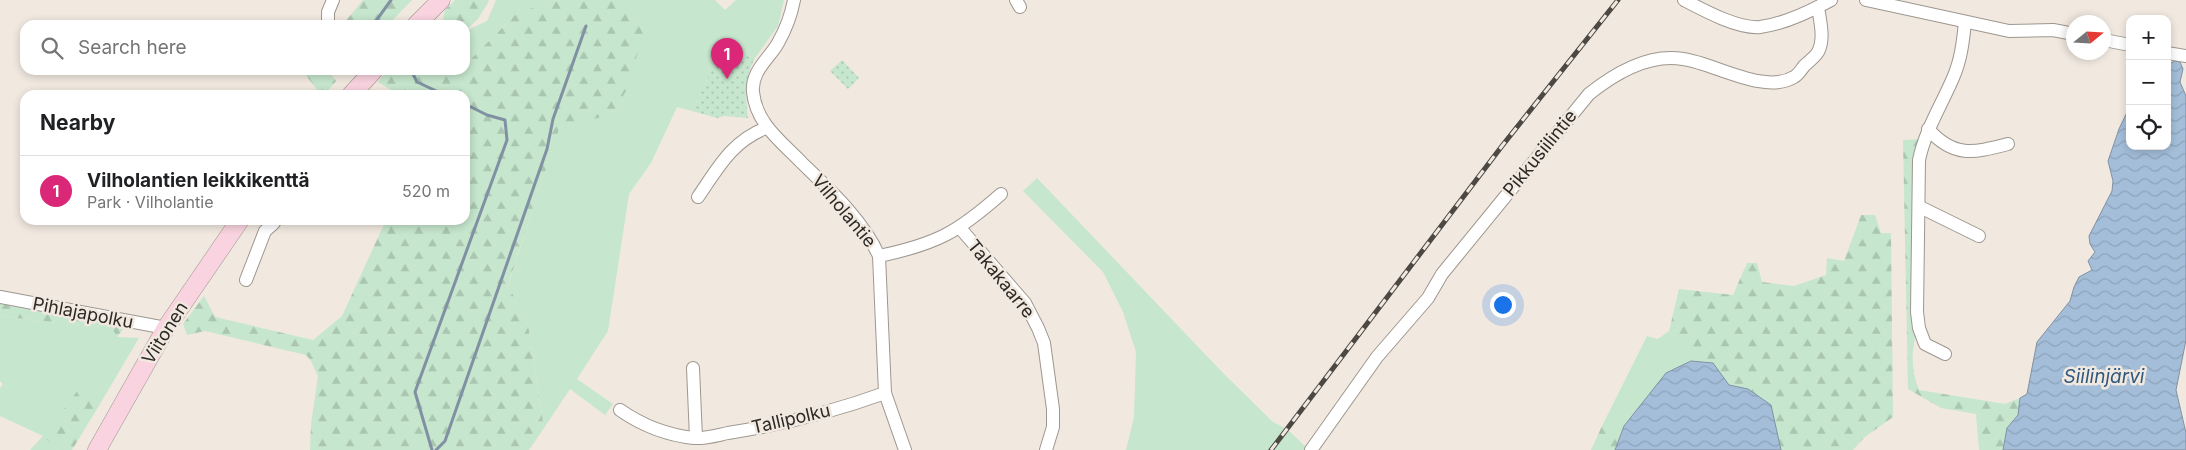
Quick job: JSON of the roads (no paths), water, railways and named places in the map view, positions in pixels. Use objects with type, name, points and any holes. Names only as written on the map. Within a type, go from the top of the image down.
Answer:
[{"type":"main road","points":[[421,20],[440,0]]},
{"type":"main road","points":[[356,90],[369,75]]},
{"type":"main road","name":"Viitonen","points":[[97,450],[166,328],[237,225]]},
{"type":"street","points":[[328,20],[328,12],[334,0]]},
{"type":"street","name":"Vilholantie","points":[[794,0],[791,17],[777,45],[759,68],[754,80],[753,92],[766,128],[844,206],[872,241],[879,256],[885,393],[904,450]]},
{"type":"street","points":[[1684,0],[1723,20],[1758,27],[1782,21],[1832,0]]},
{"type":"street","points":[[1866,0],[2009,31],[2053,30],[2066,32]]},
{"type":"street","name":"Pikkusiilintie","points":[[1311,450],[1377,357],[1428,298],[1442,274],[1588,94],[1610,77],[1632,67],[1655,60],[1682,58],[1742,77],[1761,80],[1779,82],[1794,77],[1818,52],[1822,35],[1818,7]]},
{"type":"street","points":[[1945,354],[1925,344],[1916,312],[1920,207],[1919,160],[1928,129],[1954,77],[1963,48],[1965,22]]},
{"type":"street","points":[[2111,41],[2126,44]]},
{"type":"street","points":[[2171,53],[2186,56]]},
{"type":"street","points":[[698,197],[734,147],[751,133],[766,128]]},
{"type":"street","points":[[1928,129],[1941,143],[1964,151],[1981,151],[2008,144]]},
{"type":"street","points":[[879,256],[926,245],[960,228],[1001,194]]},
{"type":"street","points":[[1920,207],[1979,236]]},
{"type":"street","points":[[246,280],[266,231],[272,225]]},
{"type":"street","name":"Takakaarre","points":[[960,228],[1025,304],[1044,343],[1053,409],[1053,427],[1046,450]]},
{"type":"street","name":"Pihlajapolku","points":[[0,297],[166,328]]},
{"type":"street","points":[[693,368],[696,438]]},
{"type":"street","name":"Tallipolku","points":[[620,410],[656,431],[696,438],[758,428],[859,403],[885,393]]},
{"type":"water","name":"Siilinjärvi","points":[[2175,61],[2180,62],[2183,69],[2180,82],[2186,96],[2186,340],[2176,390],[2186,433],[2186,450],[2003,450],[2007,428],[2018,415],[2020,398],[2027,394],[2037,342],[2070,301],[2079,277],[2092,270],[2088,261],[2095,252],[2090,244],[2089,236],[2112,191],[2113,181],[2108,161],[2126,114],[2126,150],[2171,150],[2171,63]]},
{"type":"water","points":[[1691,361],[1713,363],[1729,385],[1748,389],[1771,405],[1781,450],[1615,450],[1624,426],[1666,373]]},
{"type":"waterway","points":[[377,20],[391,0]]},
{"type":"waterway","points":[[436,450],[445,441],[547,149],[553,119],[586,26]]},
{"type":"waterway","points":[[414,75],[417,82],[434,90]]},
{"type":"waterway","points":[[432,450],[415,392],[507,140],[505,120],[487,115],[470,106]]},
{"type":"railway","points":[[1271,450],[1502,146],[1618,0]]},
{"type":"place","name":"Vilholantien leikkikenttä","points":[[727,79]]}]
